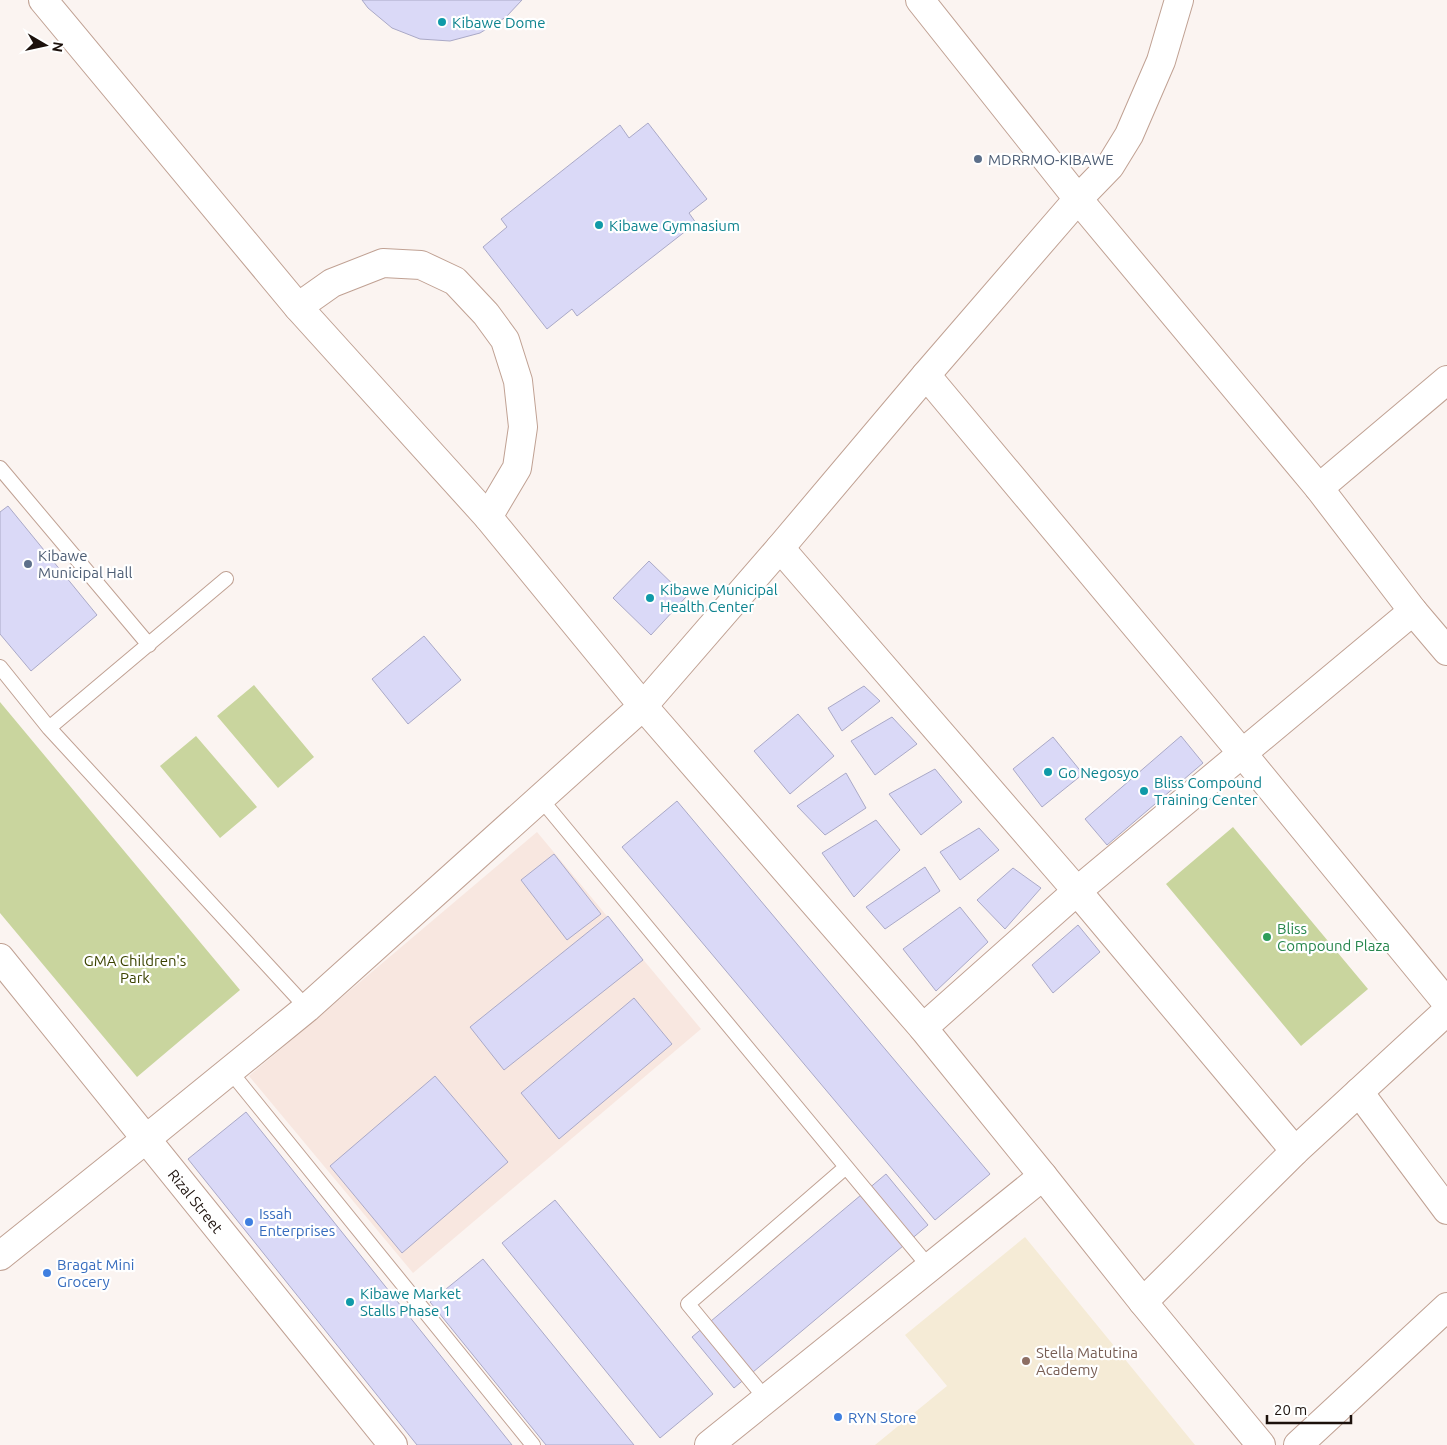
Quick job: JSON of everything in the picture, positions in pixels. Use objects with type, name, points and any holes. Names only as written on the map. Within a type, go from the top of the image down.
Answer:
[{"type":"street","points":[[43,0],[298,307],[488,517],[643,706],[923,1028],[1044,1176],[1143,1302],[1261,1445]]},
{"type":"street","points":[[920,0],[1078,199],[1319,488],[1412,611],[1447,651]]},
{"type":"street","points":[[0,1256],[146,1140],[307,1008],[643,706],[1078,199],[1110,166],[1130,135],[1161,61],[1179,0]]},
{"type":"street","points":[[298,307],[332,283],[383,263],[421,265],[455,281],[486,314],[505,340],[518,381],[523,427],[517,468],[488,517]]},
{"type":"street","points":[[926,375],[1242,753],[1447,1003]]},
{"type":"street","points":[[1319,488],[1447,380]]},
{"type":"street","points":[[780,548],[1078,891],[1295,1151]]},
{"type":"street","points":[[923,1028],[1078,891],[1412,611]]},
{"type":"street","name":"Rizal Street","points":[[0,958],[393,1445]]},
{"type":"street","points":[[1143,1302],[1295,1151],[1447,1010]]},
{"type":"street","points":[[1359,1092],[1447,1210]]},
{"type":"street","points":[[709,1445],[1044,1176]]},
{"type":"street","points":[[1298,1445],[1447,1307]]},
{"type":"lane","points":[[0,468],[149,645]]},
{"type":"lane","points":[[49,728],[226,579]]},
{"type":"lane","points":[[0,667],[49,728],[307,1008]]},
{"type":"lane","points":[[540,798],[930,1268]]},
{"type":"lane","points":[[230,1071],[533,1445]]},
{"type":"lane","points":[[766,1399],[688,1304],[846,1167]]},
{"type":"shaded area","points":[[537,832],[701,1029],[413,1273],[249,1076]]},
{"type":"shaded area","name":"Stella Matutina Academy","points":[[1025,1237],[1195,1445],[875,1445],[947,1386],[905,1335]]},
{"type":"green space","points":[[254,685],[314,757],[278,788],[217,716]]},
{"type":"green space","name":"GMA Children's Park","points":[[0,702],[240,990],[137,1077],[0,913]]},
{"type":"green space","points":[[196,736],[257,807],[220,838],[160,766]]},
{"type":"green space","name":"Bliss Compound Plaza","points":[[1233,827],[1368,989],[1301,1046],[1166,884]]},
{"type":"building","name":"Kibawe Dome","points":[[362,0],[522,0],[506,17],[480,33],[450,41],[420,39],[392,28],[368,8]]},
{"type":"building","name":"Kibawe Gymnasium","points":[[648,123],[707,199],[689,213],[696,223],[577,316],[572,309],[547,329],[483,247],[507,227],[501,219],[620,125],[629,138]]},
{"type":"building","name":"Kibawe Municipal Hall","points":[[8,506],[97,615],[31,671],[0,634],[0,512]]},
{"type":"building","name":"Kibawe Municipal Health Center","points":[[649,561],[686,597],[651,635],[613,598]]},
{"type":"building","points":[[424,636],[461,680],[408,724],[372,679]]},
{"type":"building","points":[[864,686],[880,701],[842,731],[828,708]]},
{"type":"building","points":[[798,714],[834,756],[790,794],[754,751]]},
{"type":"building","points":[[892,717],[917,744],[875,775],[851,741]]},
{"type":"building","name":"Bliss Compound Training Center","points":[[1181,736],[1203,763],[1107,845],[1085,819]]},
{"type":"building","name":"Go Negosyo","points":[[1053,737],[1083,774],[1042,807],[1013,769]]},
{"type":"building","points":[[935,769],[962,802],[921,835],[889,794]]},
{"type":"building","points":[[846,773],[866,808],[825,835],[797,806]]},
{"type":"building","points":[[677,801],[990,1174],[935,1220],[622,847]]},
{"type":"building","points":[[876,820],[900,850],[854,897],[822,853]]},
{"type":"building","points":[[979,828],[999,850],[960,880],[940,852]]},
{"type":"building","points":[[554,854],[601,914],[567,940],[521,880]]},
{"type":"building","points":[[925,867],[940,891],[885,929],[866,907]]},
{"type":"building","points":[[1013,868],[1041,888],[1005,929],[977,900]]},
{"type":"building","points":[[960,907],[988,942],[936,991],[903,949]]},
{"type":"building","points":[[608,916],[643,960],[504,1070],[470,1027]]},
{"type":"building","points":[[1078,925],[1100,952],[1053,993],[1032,965]]},
{"type":"building","points":[[634,998],[672,1044],[559,1139],[521,1093]]},
{"type":"building","points":[[435,1076],[508,1162],[402,1253],[330,1166]]},
{"type":"building","name":"Kibawe Market Stalls Phase 1","points":[[246,1112],[512,1445],[417,1445],[188,1159]]},
{"type":"building","points":[[886,1174],[928,1225],[734,1388],[692,1337]]},
{"type":"building","points":[[555,1200],[713,1394],[660,1438],[502,1243]]},
{"type":"building","points":[[483,1259],[634,1445],[546,1445],[430,1302]]},
{"type":"place","name":"Kibawe Dome","points":[[442,22]]},
{"type":"place","name":"MDRRMO-KIBAWE","points":[[978,159]]},
{"type":"place","name":"Kibawe Gymnasium","points":[[599,225]]},
{"type":"place","name":"Kibawe Municipal Hall","points":[[28,564]]},
{"type":"place","name":"Kibawe Municipal Health Center","points":[[650,598]]},
{"type":"place","name":"Go Negosyo","points":[[1048,772]]},
{"type":"place","name":"Bliss Compound Training Center","points":[[1144,791]]},
{"type":"place","name":"Bliss Compound Plaza","points":[[1267,937]]},
{"type":"place","name":"Issah Enterprises","points":[[249,1222]]},
{"type":"place","name":"Bragat Mini Grocery","points":[[47,1273]]},
{"type":"place","name":"Kibawe Market Stalls Phase 1","points":[[350,1302]]},
{"type":"place","name":"Stella Matutina Academy","points":[[1026,1361]]},
{"type":"place","name":"RYN Store","points":[[838,1417]]}]
